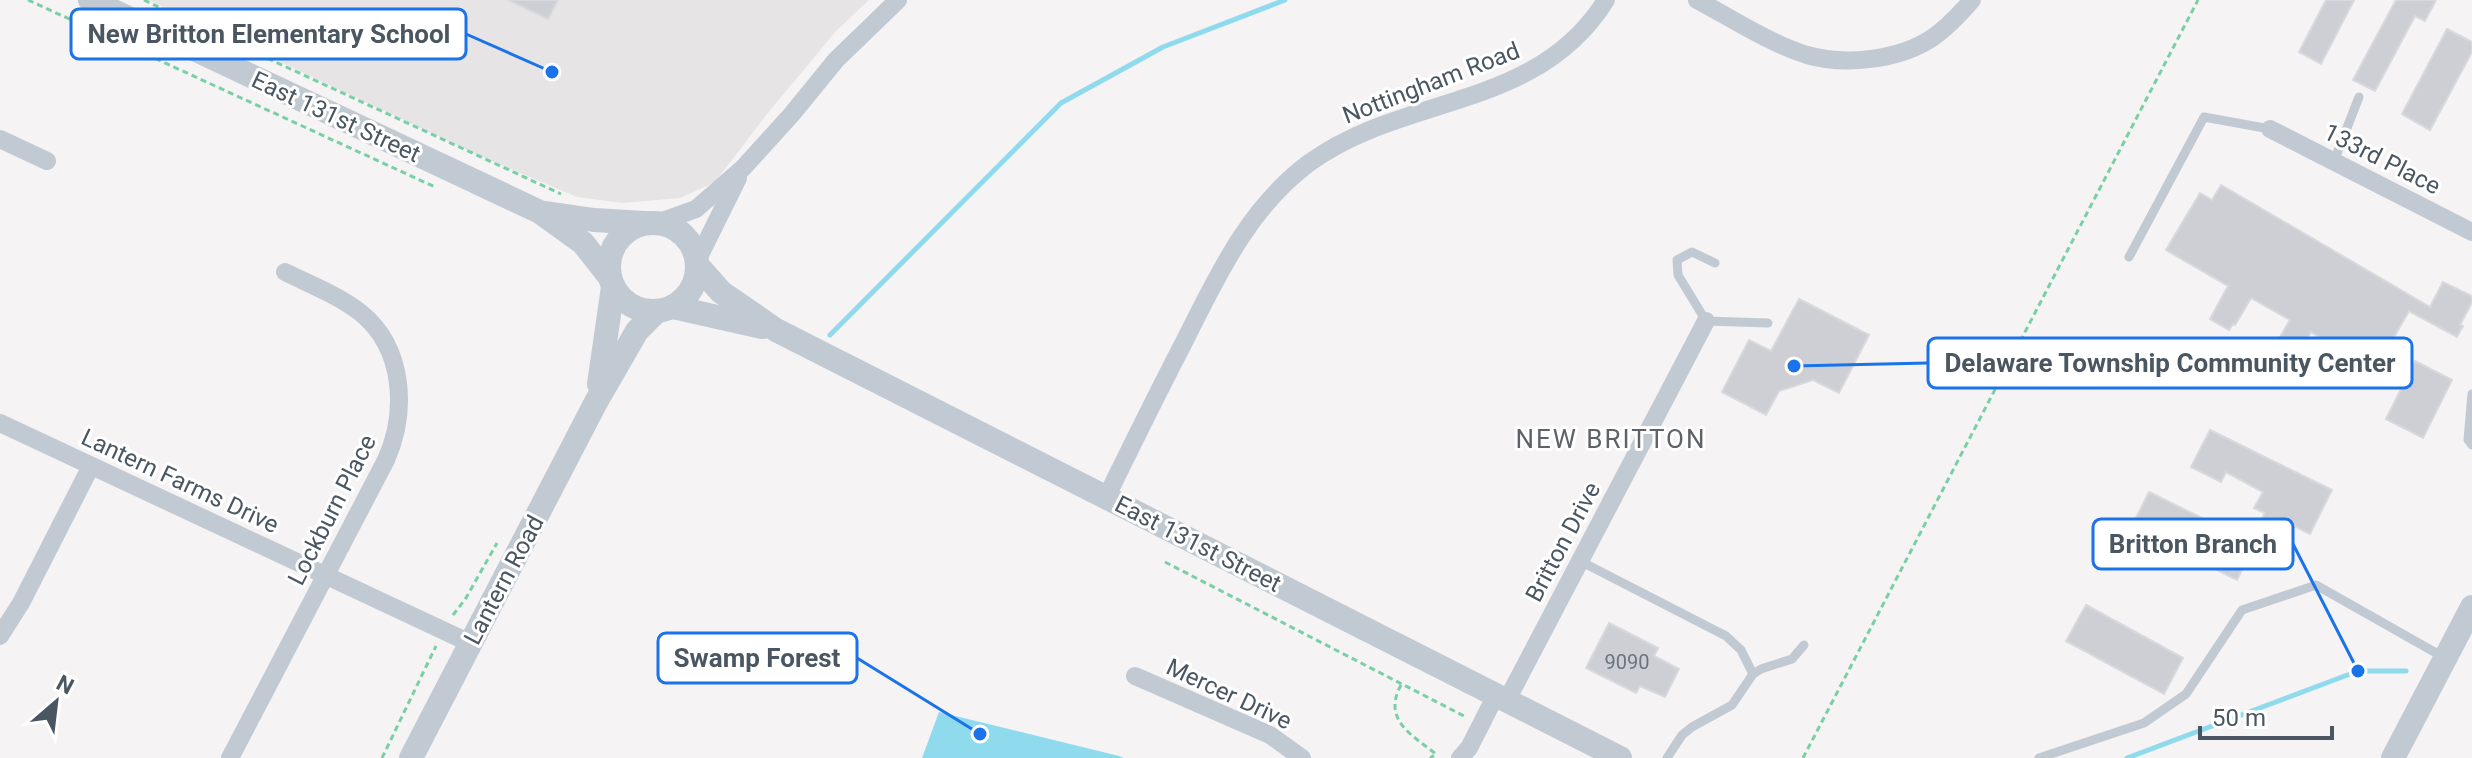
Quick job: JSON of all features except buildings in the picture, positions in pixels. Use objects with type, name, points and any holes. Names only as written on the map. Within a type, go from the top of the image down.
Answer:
[{"type":"street","name":"East 131st Street","points":[[90,0],[540,212],[583,243],[611,282]]},
{"type":"street","points":[[743,168],[698,263],[695,284],[686,297],[664,310],[639,309],[624,301],[611,282],[609,258],[616,241],[629,229],[696,209],[743,168],[836,60],[898,0]]},
{"type":"street","name":"Nottingham Road","points":[[1106,498],[1230,251],[1258,212],[1286,182],[1326,152],[1366,130],[1486,91],[1542,65],[1577,37],[1606,0]]},
{"type":"street","points":[[1697,0],[1794,50],[1825,59],[1847,60],[1887,55],[1921,44],[1946,27],[1972,0]]},
{"type":"street","name":"133rd Place","points":[[2270,129],[2472,232]]},
{"type":"street","points":[[0,139],[47,161]]},
{"type":"street","name":"East 131st Street","points":[[540,212],[594,220],[652,223]]},
{"type":"street","points":[[652,223],[670,226],[683,233],[692,245],[698,263]]},
{"type":"street","name":"East 131st Street","points":[[698,263],[721,292],[776,330],[1620,758]]},
{"type":"street","name":"Lockburn Place","points":[[230,758],[393,445],[399,424],[400,396],[394,365],[386,346],[364,316],[335,297],[285,272]]},
{"type":"street","name":"Lantern Road","points":[[596,402],[611,282]]},
{"type":"street","name":"East 131st Street","points":[[664,310],[776,330]]},
{"type":"street","name":"Lantern Road","points":[[411,758],[596,402],[637,331],[664,310]]},
{"type":"street","name":"Britton Drive","points":[[1460,758],[1501,698],[1580,561],[1706,321]]},
{"type":"street","name":"Lantern Farms Drive","points":[[0,423],[470,643]]},
{"type":"street","points":[[0,636],[21,603],[91,466]]},
{"type":"street","points":[[2393,758],[2472,607]]},
{"type":"street","name":"Mercer Drive","points":[[1135,676],[1270,735],[1302,758]]},
{"type":"lane","points":[[2334,161],[2359,97]]},
{"type":"lane","points":[[2129,257],[2204,117],[2270,129]]},
{"type":"lane","points":[[1715,263],[1692,252],[1677,260],[1678,275],[1706,321],[1768,323]]},
{"type":"lane","points":[[2472,394],[2468,440],[2472,445]]},
{"type":"lane","points":[[1580,561],[1726,636],[1741,650],[1753,674]]},
{"type":"lane","points":[[2039,758],[2144,723],[2186,694],[2242,610],[2316,585],[2445,658]]},
{"type":"lane","points":[[1667,758],[1682,735],[1732,705],[1753,674],[1792,659],[1804,645]]},
{"type":"path","points":[[28,0],[444,191]]},
{"type":"path","points":[[144,0],[529,178]]},
{"type":"path","points":[[1803,758],[2198,0]]},
{"type":"path","points":[[382,758],[445,630],[498,542]]},
{"type":"path","points":[[1165,562],[1481,725]]},
{"type":"path","points":[[1402,684],[1394,703],[1396,718],[1436,754],[1430,758]]},
{"type":"shaded area","points":[[149,0],[869,0],[836,31],[715,182],[680,198],[622,203],[577,197],[480,156]]},
{"type":"water","points":[[939,712],[1119,756],[1124,758],[922,758]]},
{"type":"waterway","points":[[830,335],[1061,103],[1163,47],[1285,0]]},
{"type":"waterway","points":[[2127,758],[2358,671],[2406,671]]},
{"type":"place","name":"New Britton Elementary School","points":[[552,72]]},
{"type":"place","name":"Delaware Township Community Center","points":[[1794,366]]},
{"type":"place","name":"Britton Branch","points":[[2358,671]]},
{"type":"place","name":"Swamp Forest","points":[[980,734]]},
{"type":"district","name":"NEW BRITTON","points":[[1611,439]]}]
